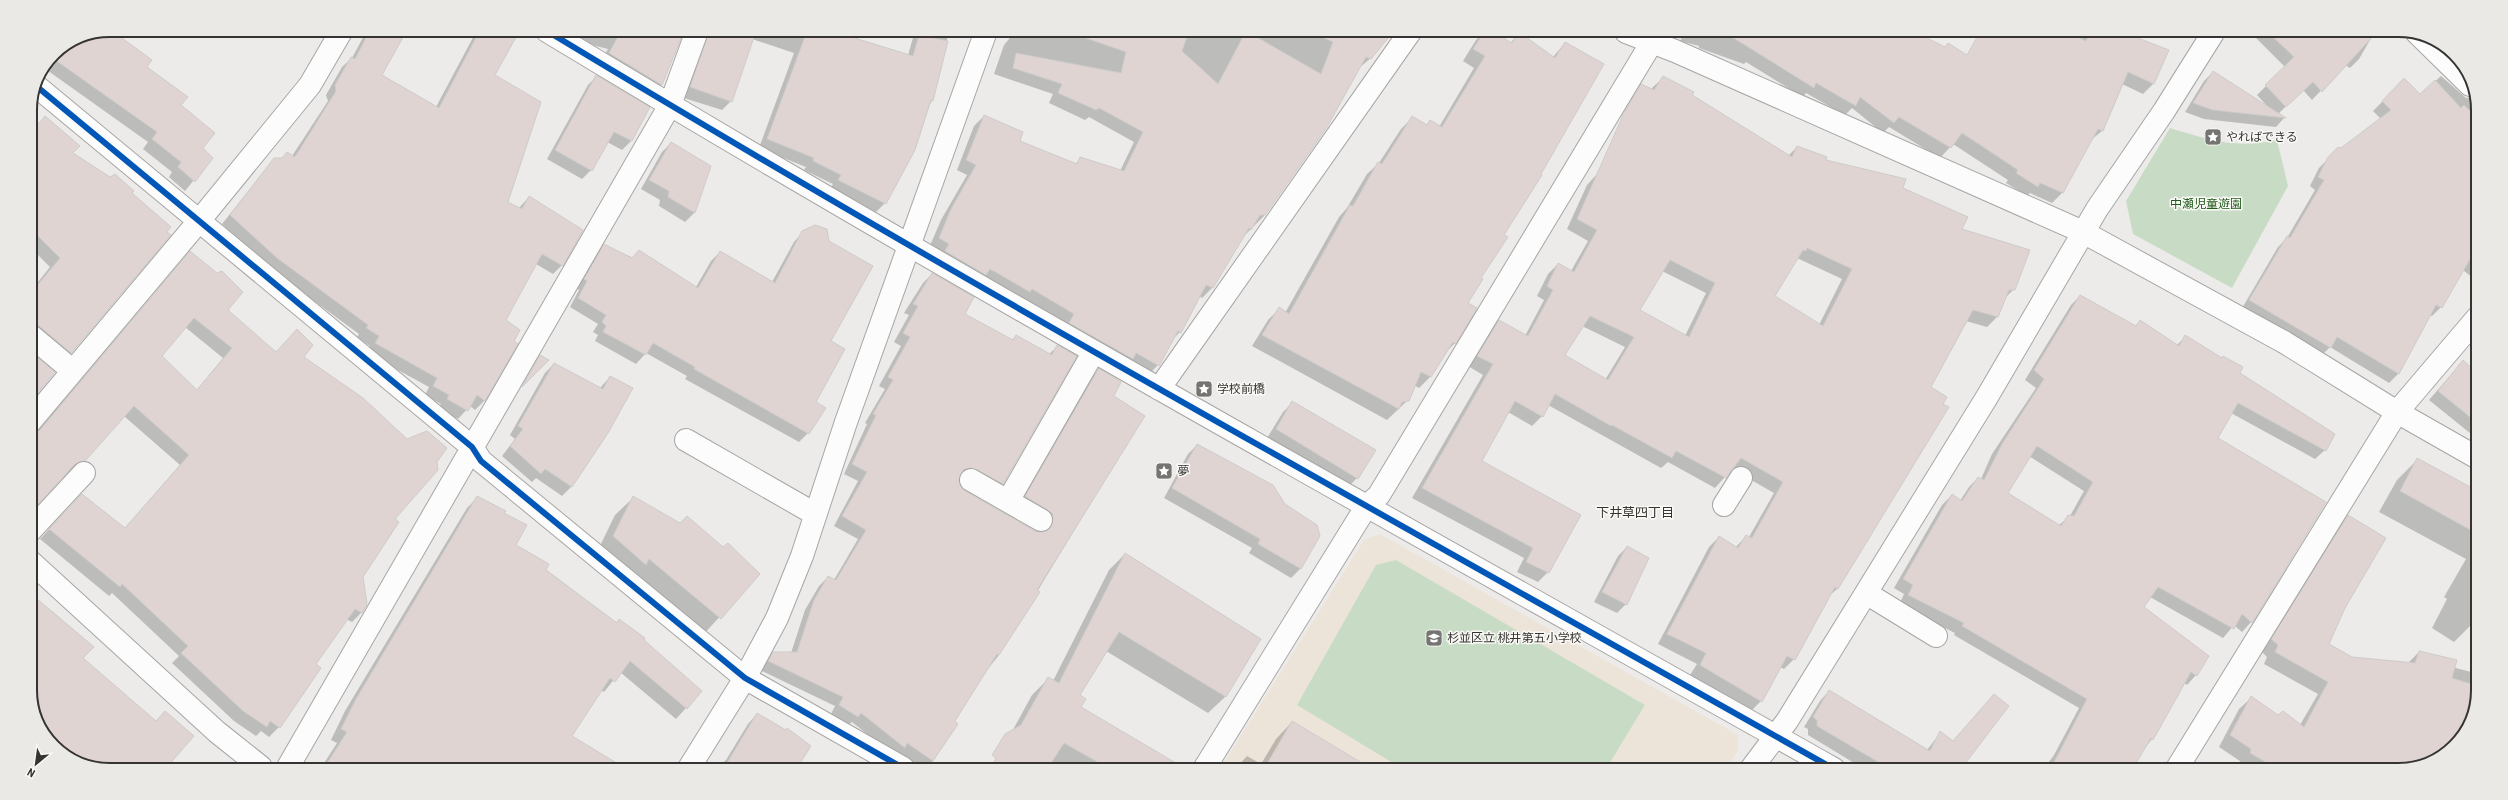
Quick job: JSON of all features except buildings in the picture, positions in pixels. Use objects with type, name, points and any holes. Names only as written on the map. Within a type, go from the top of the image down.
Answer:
[{"type":"street","points":[[37,414],[310,86],[338,37]]},
{"type":"street","points":[[558,37],[908,246],[1093,353],[1823,763]]},
{"type":"street","points":[[291,763],[670,105],[695,37]]},
{"type":"street","points":[[692,763],[745,678],[777,618],[802,556],[815,514],[908,246],[984,37]]},
{"type":"street","points":[[1159,389],[1406,37]]},
{"type":"street","points":[[1208,763],[1366,506],[1379,495],[1655,37],[2083,232],[2284,342],[2397,412],[2471,454]]},
{"type":"street","points":[[1755,763],[1774,736],[1787,721],[1987,397],[2083,232],[2164,112],[2210,37]]},
{"type":"street","points":[[2427,43],[2465,80]]},
{"type":"street","points":[[40,89],[472,447],[481,461],[745,678],[894,763]]},
{"type":"street","points":[[2180,763],[2397,412],[2471,325]]},
{"type":"street","points":[[37,341],[73,371]]},
{"type":"street","points":[[1008,501],[1093,353]]},
{"type":"street","points":[[686,440],[815,514]]},
{"type":"street","points":[[37,523],[84,473]]},
{"type":"street","points":[[1724,505],[1741,478]]},
{"type":"street","points":[[971,480],[1041,520]]},
{"type":"street","points":[[37,567],[217,732],[256,763]]},
{"type":"street","points":[[1866,593],[1936,636]]},
{"type":"shaded area","name":"杉並区立 桃井第五小学校","points":[[1380,534],[1738,735],[1738,750],[1730,763],[1224,763],[1364,540]]},
{"type":"green space","name":"中瀬児童遊園","points":[[2170,128],[2223,142],[2248,144],[2277,140],[2288,186],[2232,288],[2133,234],[2126,201]]},
{"type":"green space","name":"杉並区立 桃井第五小学校","points":[[1396,560],[1645,705],[1610,763],[1393,763],[1297,705],[1376,565]]},
{"type":"cycle path","points":[[557,37],[1026,313],[1823,763]]},
{"type":"cycle path","points":[[40,89],[472,447],[481,461],[745,678],[894,763]]},
{"type":"place","name":"やればできる","points":[[2213,137]]},
{"type":"place","name":"学校前橋","points":[[1204,389]]},
{"type":"place","name":"夢","points":[[1164,471]]},
{"type":"place","name":"杉並区立 桃井第五小学校","points":[[1434,638]]},
{"type":"district","name":"下井草四丁目","points":[[1635,512]]}]
